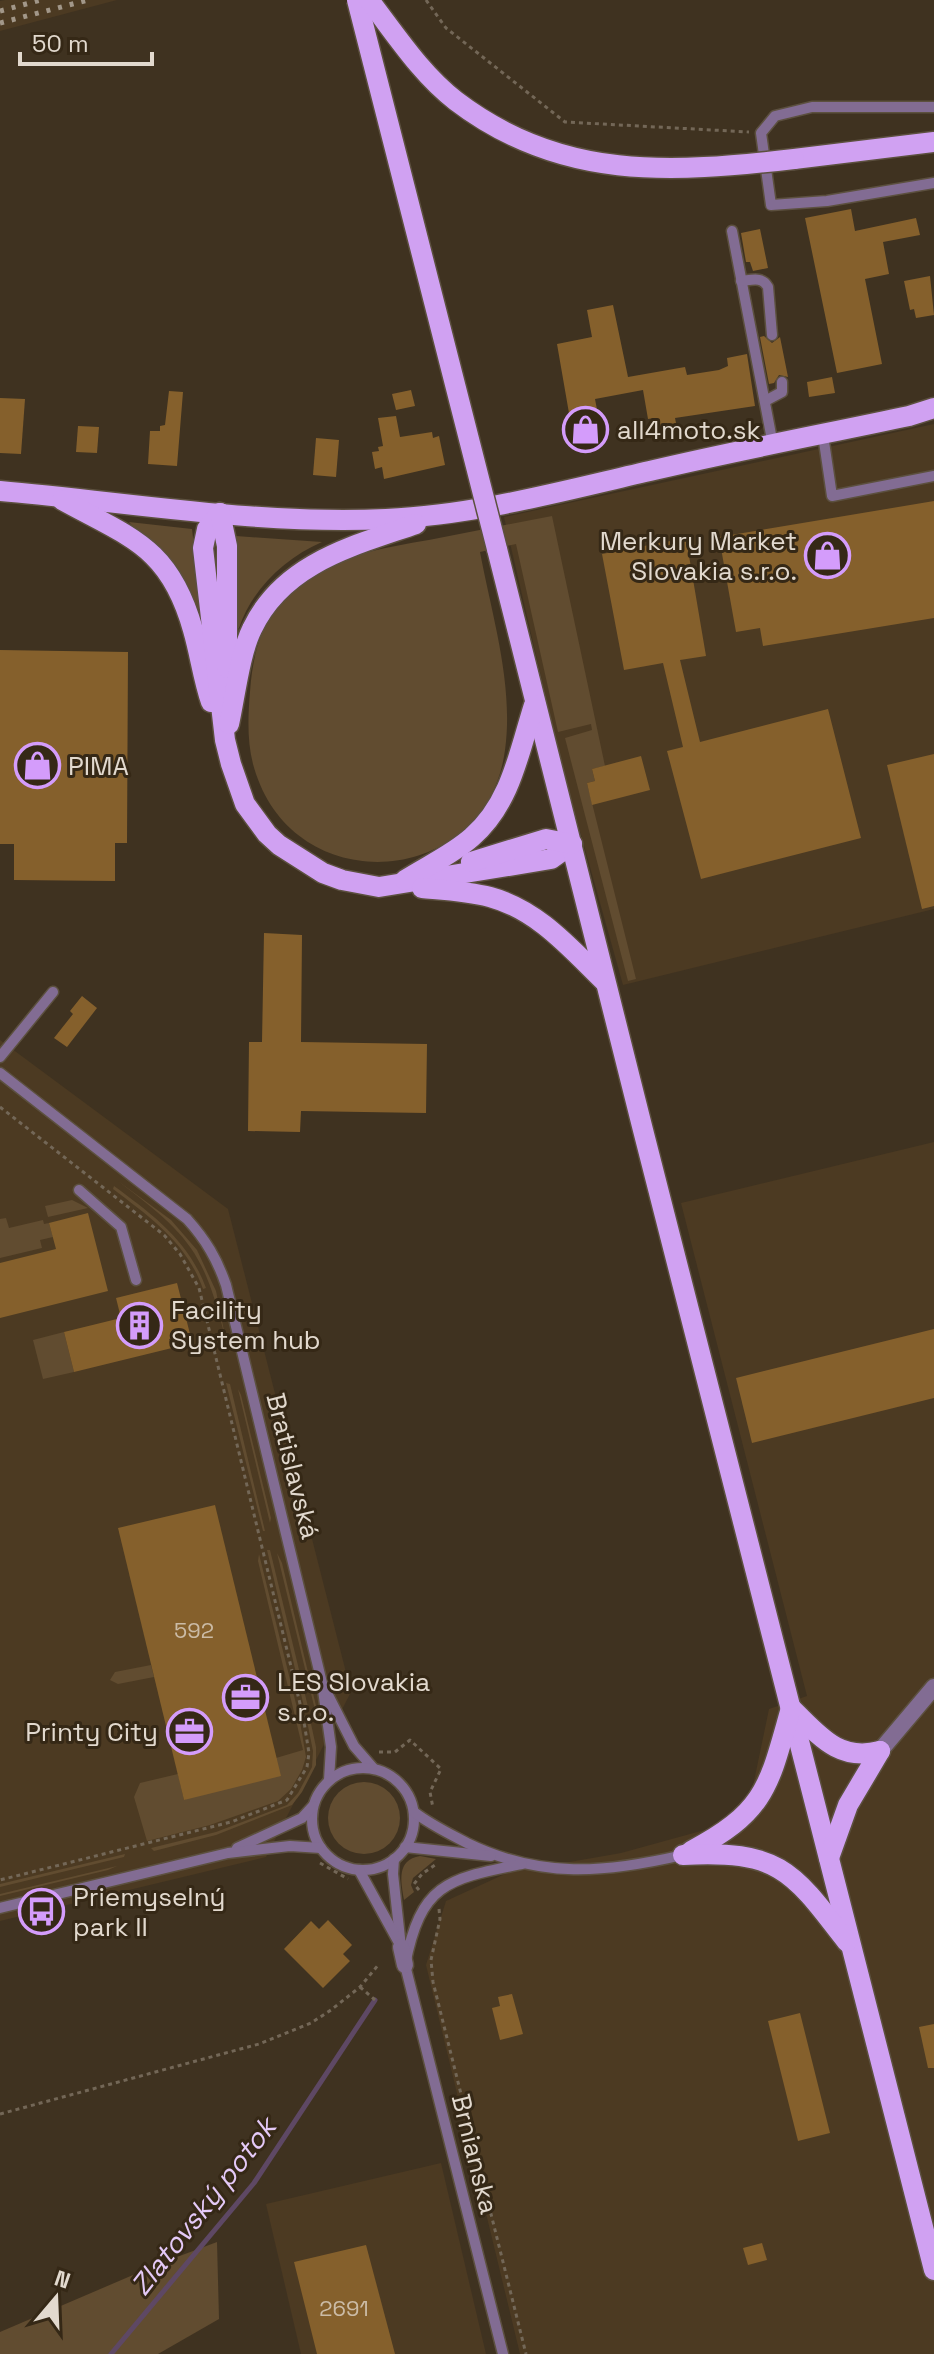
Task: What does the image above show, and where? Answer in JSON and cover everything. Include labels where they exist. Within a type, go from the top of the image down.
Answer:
[{"type":"main road","points":[[357,0],[934,2270]]},
{"type":"main road","points":[[369,0],[421,68],[455,100],[490,124],[526,141],[577,158],[644,169],[717,167],[934,142]]},
{"type":"main road","points":[[0,491],[322,520],[446,514],[823,435],[934,408]]},
{"type":"main road","points":[[55,496],[131,538],[159,559],[175,583],[186,607],[206,688],[225,740],[237,786],[245,804],[279,845],[305,864],[342,880],[379,887],[465,892],[516,906],[556,935],[605,982]]},
{"type":"main road","points":[[220,513],[207,529],[203,548],[225,740]]},
{"type":"main road","points":[[225,740],[250,632],[263,609],[285,582],[333,553],[446,514]]},
{"type":"main road","points":[[394,886],[465,842],[496,811],[513,776],[535,705]]},
{"type":"main road","points":[[394,886],[546,839],[572,844]]},
{"type":"main road","points":[[791,1708],[827,1742],[844,1752],[862,1756],[880,1751]]},
{"type":"main road","points":[[683,1855],[723,1834],[742,1819],[760,1798],[772,1773],[791,1708]]},
{"type":"main road","points":[[829,1858],[848,1805],[880,1751]]},
{"type":"main road","points":[[683,1855],[744,1855],[772,1864],[793,1877],[811,1895],[852,1948]]},
{"type":"street","points":[[880,1751],[934,1687]]},
{"type":"street","points":[[401,1947],[405,1965]]},
{"type":"lane","points":[[934,107],[812,107],[775,116],[761,133],[771,205],[827,201],[934,183]]},
{"type":"lane","points":[[732,231],[773,445]]},
{"type":"lane","points":[[741,281],[759,279],[768,287],[772,335]]},
{"type":"lane","points":[[765,401],[782,392],[782,382]]},
{"type":"lane","points":[[823,435],[832,496],[934,476]]},
{"type":"lane","points":[[0,1057],[53,992]]},
{"type":"lane","name":"Bratislavská","points":[[0,1073],[187,1219],[213,1252],[226,1285],[322,1683]]},
{"type":"lane","points":[[79,1190],[121,1227],[136,1280]]},
{"type":"lane","points":[[322,1683],[354,1746],[374,1769]]},
{"type":"lane","points":[[322,1683],[331,1747],[329,1780]]},
{"type":"lane","points":[[228,1853],[302,1818],[329,1780],[358,1768],[374,1769],[395,1778],[404,1788],[414,1812],[413,1831],[394,1859],[383,1866],[359,1870],[338,1863],[321,1848],[312,1821],[313,1806]]},
{"type":"lane","points":[[414,1812],[437,1828],[496,1857]]},
{"type":"lane","points":[[0,1908],[228,1853],[290,1846],[321,1848]]},
{"type":"lane","points":[[405,1847],[496,1857],[552,1869],[600,1870],[683,1855]]},
{"type":"lane","points":[[394,1859],[394,1892],[401,1947]]},
{"type":"lane","points":[[405,1965],[417,1920],[439,1890],[464,1876],[522,1864]]},
{"type":"lane","points":[[359,1870],[401,1947]]},
{"type":"lane","name":"Brnianska","points":[[405,1965],[503,2354]]},
{"type":"path","points":[[426,0],[446,28],[565,122],[761,133]]},
{"type":"path","points":[[0,1107],[164,1235],[199,1288],[303,1716],[309,1753],[307,1767],[287,1800],[231,1822],[0,1880]]},
{"type":"path","points":[[184,1312],[214,1305]]},
{"type":"path","points":[[373,1749],[388,1753],[410,1740],[432,1759],[441,1769],[430,1792],[431,1806],[439,1814]]},
{"type":"path","points":[[315,1860],[354,1882]]},
{"type":"path","points":[[419,1891],[414,1884],[416,1880],[438,1862]]},
{"type":"path","points":[[441,1914],[431,1960],[433,1982],[526,2354]]},
{"type":"path","points":[[0,2114],[259,2044],[311,2023],[360,1987],[379,1964]]},
{"type":"path","points":[[360,1987],[375,2000]]},
{"type":"shaded area","points":[[117,0],[0,31],[0,1]]},
{"type":"shaded area","points":[[934,424],[934,909],[623,985],[562,767],[504,517]]},
{"type":"shaded area","points":[[552,516],[605,766],[592,769],[595,781],[587,783],[636,979],[628,981],[565,738],[592,730],[591,724],[558,732],[516,544],[480,552],[504,676],[507,725],[505,750],[491,796],[463,831],[427,852],[386,862],[344,858],[305,840],[274,809],[251,755],[249,701],[258,645],[270,617],[302,582],[334,564],[368,552]]},
{"type":"shaded area","points":[[129,522],[192,529],[202,615],[189,593]]},
{"type":"shaded area","points":[[236,536],[322,542],[295,557],[272,576],[252,600],[239,628],[235,628]]},
{"type":"shaded area","points":[[0,1040],[228,1209],[351,1692],[266,1857],[0,1921]]},
{"type":"shaded area","points":[[934,1142],[934,2354],[520,2354],[426,1965],[446,1901],[507,1873],[621,1853],[730,1823],[753,1786],[769,1709],[807,1696],[681,1203]]},
{"type":"shaded area","points":[[118,1181],[171,1220],[197,1250],[216,1291],[226,1341],[210,1286],[191,1248],[162,1217]]},
{"type":"shaded area","points":[[114,1186],[155,1218],[179,1242],[199,1271],[206,1288],[203,1289],[187,1258],[166,1232],[113,1189]]},
{"type":"shaded area","points":[[72,1200],[88,1208],[48,1217],[45,1206]]},
{"type":"shaded area","points":[[6,1218],[9,1228],[43,1220],[44,1224],[49,1223],[53,1237],[40,1240],[42,1248],[0,1258],[0,1219]]},
{"type":"shaded area","points":[[64,1332],[74,1372],[43,1379],[33,1340]]},
{"type":"shaded area","points":[[226,1383],[230,1384],[265,1531],[263,1531]]},
{"type":"shaded area","points":[[238,1389],[271,1518],[270,1523]]},
{"type":"shaded area","points":[[267,1550],[270,1550],[309,1711],[305,1711]]},
{"type":"shaded area","points":[[277,1553],[282,1563],[317,1710],[315,1710]]},
{"type":"shaded area","points":[[259,1554],[299,1716],[306,1757],[302,1770],[291,1789],[278,1801],[210,1825],[147,1841],[134,1797],[140,1783],[178,1774],[184,1800],[276,1758],[303,1750],[258,1561]]},
{"type":"shaded area","points":[[151,1665],[154,1677],[118,1684],[110,1680],[115,1672]]},
{"type":"shaded area","points":[[310,1719],[316,1765],[292,1805],[216,1835],[154,1851],[151,1848],[216,1832],[287,1805],[298,1793],[312,1767],[313,1751],[307,1721]]},
{"type":"shaded area","points":[[364,1782],[384,1788],[394,1798],[400,1818],[394,1838],[384,1848],[364,1854],[344,1848],[334,1838],[328,1818],[334,1798],[344,1788]]},
{"type":"shaded area","points":[[125,1854],[124,1857],[0,1887],[0,1884]]},
{"type":"shaded area","points":[[420,1856],[436,1859],[413,1878],[411,1885],[414,1892],[404,1900],[402,1872],[407,1862]]},
{"type":"shaded area","points":[[117,1866],[108,1870],[0,1896],[0,1894]]},
{"type":"shaded area","points":[[441,2163],[486,2354],[301,2354],[266,2204]]},
{"type":"shaded area","points":[[217,2242],[219,2319],[158,2354],[0,2354],[0,2332]]},
{"type":"building","points":[[851,209],[855,231],[916,218],[920,235],[883,242],[889,274],[865,279],[882,364],[837,373],[805,218]]},
{"type":"building","points":[[760,229],[768,268],[753,271],[750,262],[746,262],[741,233]]},
{"type":"building","points":[[930,276],[934,315],[916,318],[914,309],[910,310],[904,281]]},
{"type":"building","points":[[613,305],[628,377],[685,367],[687,375],[719,370],[728,366],[727,358],[747,354],[755,406],[675,418],[676,423],[656,427],[654,418],[648,419],[643,390],[595,399],[602,436],[574,442],[557,344],[592,337],[587,310]]},
{"type":"building","points":[[764,336],[772,343],[780,337],[788,377],[779,375],[774,383],[769,384],[760,337]]},
{"type":"building","points":[[832,377],[835,393],[809,397],[807,382]]},
{"type":"building","points":[[411,390],[415,406],[396,410],[392,394]]},
{"type":"building","points":[[169,391],[183,392],[177,466],[148,464],[150,431],[160,431],[160,426],[165,425]]},
{"type":"building","points":[[0,398],[25,399],[21,454],[0,453]]},
{"type":"building","points":[[396,416],[400,437],[432,432],[433,438],[439,436],[445,465],[384,479],[382,467],[375,469],[372,452],[379,451],[378,447],[383,446],[378,418]]},
{"type":"building","points":[[78,426],[99,427],[97,453],[76,452]]},
{"type":"building","points":[[316,438],[339,440],[336,477],[313,475]]},
{"type":"building","name":"Merkury Market Slovakia s.r.o.","points":[[934,501],[934,618],[763,646],[760,628],[736,632],[719,537]]},
{"type":"building","points":[[686,538],[706,656],[680,660],[700,742],[828,709],[861,838],[701,879],[667,751],[683,747],[663,663],[624,670],[602,554]]},
{"type":"building","points":[[0,650],[128,652],[127,843],[115,843],[115,881],[14,880],[14,844],[0,844]]},
{"type":"building","points":[[934,754],[934,906],[922,909],[887,765]]},
{"type":"building","points":[[641,756],[650,790],[592,805],[587,783],[595,781],[592,769]]},
{"type":"building","points":[[264,933],[302,935],[301,1042],[427,1044],[426,1113],[301,1111],[300,1132],[248,1131],[249,1042],[262,1042]]},
{"type":"building","points":[[82,996],[97,1008],[67,1047],[54,1038],[73,1014],[70,1011]]},
{"type":"building","points":[[88,1213],[108,1291],[0,1318],[0,1263],[56,1249],[49,1223]]},
{"type":"building","name":"Facility System hub","points":[[177,1283],[190,1334],[169,1339],[172,1348],[74,1372],[64,1332],[121,1318],[116,1298]]},
{"type":"building","points":[[934,1329],[934,1398],[752,1443],[736,1378]]},
{"type":"building","points":[[215,1505],[281,1776],[184,1800],[118,1528]]},
{"type":"building","points":[[328,1920],[352,1945],[343,1954],[350,1961],[323,1988],[284,1949],[311,1921],[319,1929]]},
{"type":"building","points":[[512,1994],[523,2034],[500,2040],[492,2008],[500,2006],[498,1997]]},
{"type":"building","points":[[800,2013],[830,2133],[798,2141],[768,2021]]},
{"type":"building","points":[[934,2024],[934,2068],[928,2068],[919,2027]]},
{"type":"building","points":[[762,2243],[767,2260],[748,2265],[743,2248]]},
{"type":"building","points":[[366,2245],[395,2354],[317,2354],[294,2262]]},
{"type":"waterway","name":"Zlatovský potok","points":[[111,2354],[254,2183],[375,2000]]},
{"type":"railway","points":[[0,11],[41,0]]},
{"type":"railway","points":[[0,23],[88,0]]},
{"type":"place","name":"all4moto.sk","points":[[586,430]]},
{"type":"place","name":"Merkury Market Slovakia s.r.o.","points":[[828,556]]},
{"type":"place","name":"PIMA","points":[[37,766]]},
{"type":"place","name":"Facility System hub","points":[[140,1325]]},
{"type":"place","name":"LES Slovakia s.r.o.","points":[[246,1697]]},
{"type":"place","name":"Printy City","points":[[189,1732]]},
{"type":"place","name":"Priemyselný park II","points":[[42,1912]]}]
